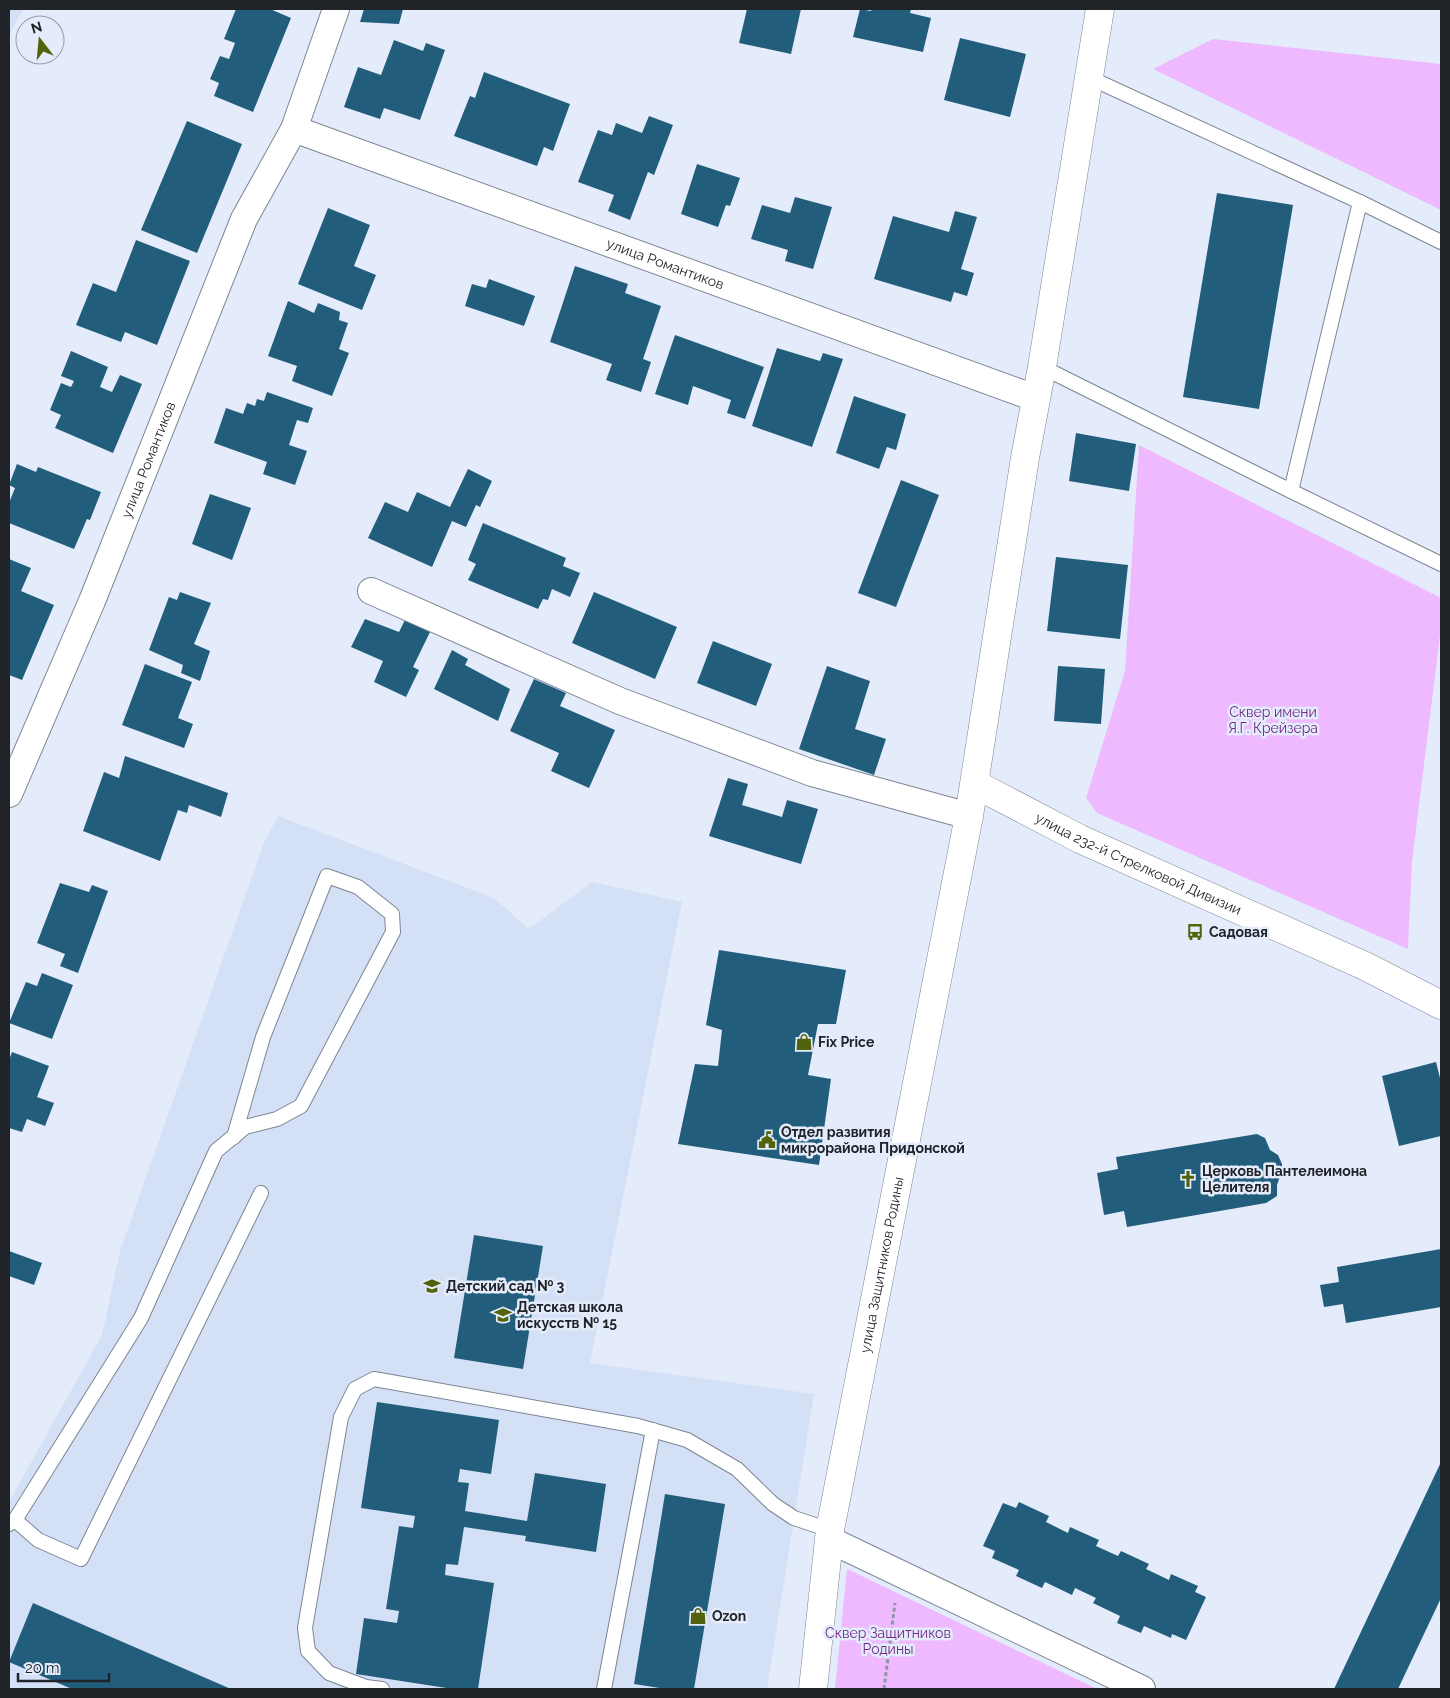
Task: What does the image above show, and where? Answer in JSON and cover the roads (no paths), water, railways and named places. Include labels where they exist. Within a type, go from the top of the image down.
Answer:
[{"type":"street","name":"улица Романтиков","points":[[9,794],[92,601],[244,219],[294,129],[336,9]]},
{"type":"street","name":"улица Защитников Родины","points":[[808,1688],[830,1535],[975,784],[1035,398],[1042,367],[1100,9]]},
{"type":"street","name":"улица Романтиков","points":[[294,129],[1035,398]]},
{"type":"street","points":[[371,591],[620,700],[812,774],[969,816]]},
{"type":"street","name":"улица 232-й Стрелковой Дивизии","points":[[975,784],[1080,839],[1365,966],[1441,1005]]},
{"type":"street","points":[[830,1535],[898,1573],[1142,1689]]},
{"type":"lane","points":[[1088,77],[1360,202],[1441,242]]},
{"type":"lane","points":[[1291,491],[1360,202]]},
{"type":"lane","points":[[1042,367],[1441,564]]},
{"type":"lane","points":[[234,1137],[263,1037],[327,876],[358,887],[392,914],[393,932],[301,1106],[277,1119],[245,1127],[234,1137],[216,1151],[141,1318],[12,1522],[38,1540],[81,1559],[261,1193]]},
{"type":"lane","points":[[382,1689],[366,1687],[329,1673],[308,1650],[305,1628],[341,1417],[355,1389],[374,1379],[638,1426],[687,1440],[737,1469],[773,1504],[794,1518],[830,1535]]},
{"type":"lane","points":[[604,1689],[653,1430]]},
{"type":"place","name":"Садовая","points":[[1195,932]]},
{"type":"place","name":"Fix Price","points":[[804,1042]]},
{"type":"place","name":"Отдел развития микрорайона Придонской","points":[[767,1140]]},
{"type":"place","name":"Церковь Пантелеимона Целителя","points":[[1188,1179]]},
{"type":"place","name":"Детский сад № 3","points":[[432,1286]]},
{"type":"place","name":"Детская школа искусств № 15","points":[[503,1315]]},
{"type":"place","name":"Ozon","points":[[698,1616]]},
{"type":"park label","name":"Сквер имени Я.Г. Крейзера","points":[[1273,720]]},
{"type":"park label","name":"Сквер Защитников Родины","points":[[888,1642]]}]
